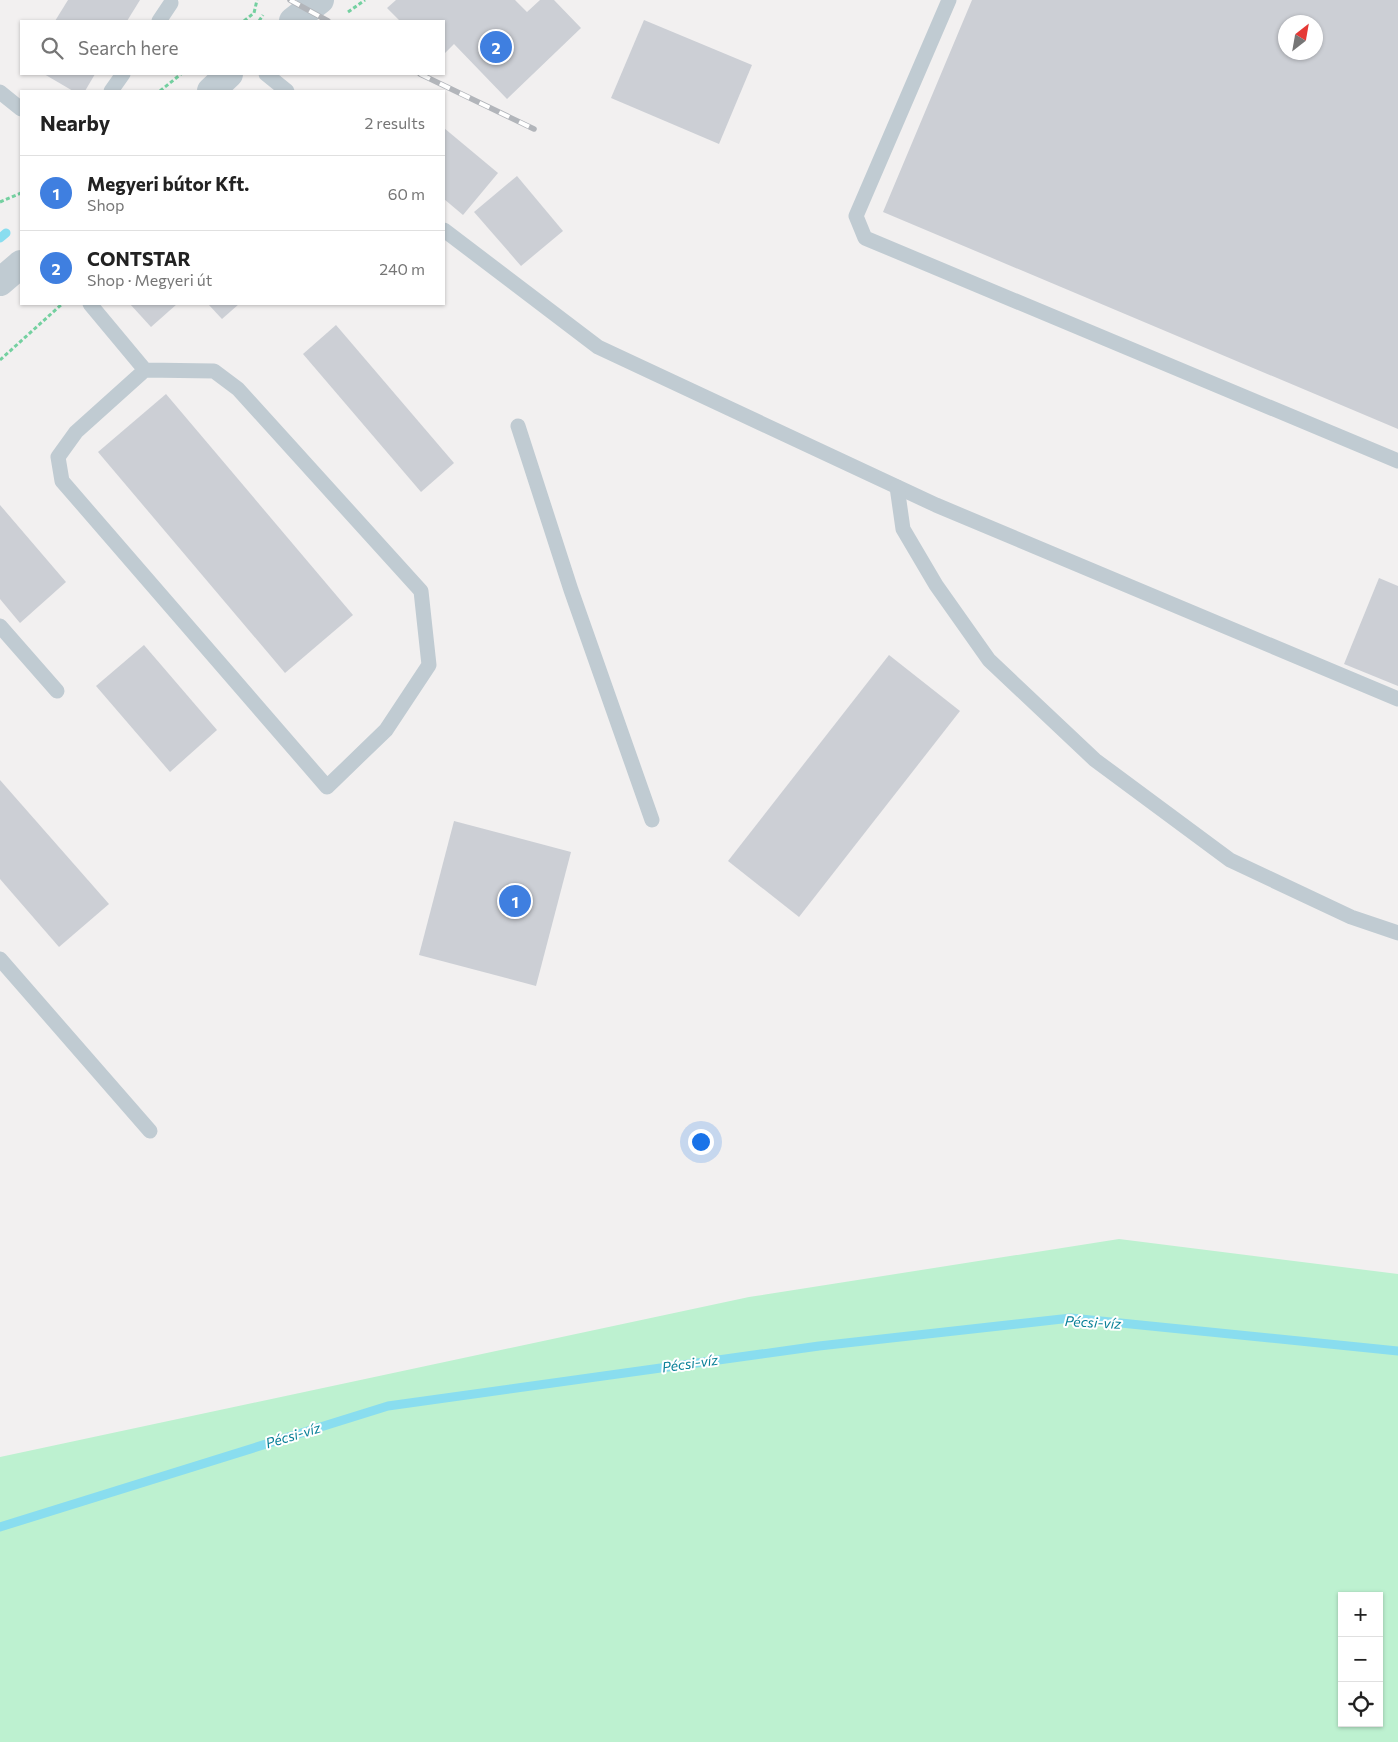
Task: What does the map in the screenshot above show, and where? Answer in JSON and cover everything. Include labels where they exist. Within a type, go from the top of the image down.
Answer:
[{"type":"street","points":[[295,20],[320,0]]},
{"type":"street","points":[[212,90],[228,75]]},
{"type":"street","points":[[0,282],[20,265]]},
{"type":"lane","points":[[949,0],[856,216],[865,238],[1398,461]]},
{"type":"lane","points":[[160,20],[172,3]]},
{"type":"lane","points":[[112,90],[122,75]]},
{"type":"lane","points":[[267,75],[286,90]]},
{"type":"lane","points":[[0,92],[20,108]]},
{"type":"lane","points":[[445,231],[598,347],[945,509],[1398,699]]},
{"type":"lane","points":[[91,305],[145,370],[214,371],[238,389],[421,591],[430,665],[386,730],[327,787],[62,481],[58,457],[76,432],[145,370]]},
{"type":"lane","points":[[518,426],[571,590],[652,820]]},
{"type":"lane","points":[[897,487],[903,529],[936,585],[989,660],[1095,760],[1230,860],[1351,917],[1398,933]]},
{"type":"lane","points":[[0,626],[57,691]]},
{"type":"lane","points":[[0,959],[150,1131]]},
{"type":"path","points":[[245,20],[254,13],[257,0]]},
{"type":"path","points":[[161,90],[180,75]]},
{"type":"path","points":[[0,202],[20,193]]},
{"type":"path","points":[[0,360],[61,305]]},
{"type":"green space","points":[[1119,1239],[1398,1274],[1398,1742],[0,1742],[0,1457],[749,1297]]},
{"type":"building","points":[[68,0],[140,0],[128,20],[56,20]]},
{"type":"building","points":[[396,0],[515,0],[527,12],[540,0],[554,0],[581,28],[507,99],[454,44],[445,53],[445,20],[399,20],[387,8]]},
{"type":"building","points":[[972,0],[1398,0],[1398,429],[883,212]]},
{"type":"building","points":[[644,20],[752,65],[719,144],[611,98]]},
{"type":"building","points":[[46,75],[94,75],[86,90],[71,90]]},
{"type":"building","points":[[445,129],[498,173],[463,215],[445,200]]},
{"type":"building","points":[[517,176],[563,231],[521,266],[474,212]]},
{"type":"building","points":[[131,305],[176,305],[151,327]]},
{"type":"building","points":[[209,305],[238,305],[222,319]]},
{"type":"building","points":[[336,325],[454,463],[421,492],[303,354]]},
{"type":"building","points":[[166,394],[353,615],[285,673],[98,452]]},
{"type":"building","points":[[0,505],[66,582],[20,623],[0,599]]},
{"type":"building","points":[[1379,578],[1398,586],[1398,686],[1344,664]]},
{"type":"building","points":[[144,645],[217,730],[170,772],[96,686]]},
{"type":"building","points":[[889,655],[960,711],[799,917],[728,861]]},
{"type":"building","points":[[0,780],[109,904],[59,947],[0,879]]},
{"type":"building","points":[[454,821],[571,852],[536,986],[419,955]]},
{"type":"waterway","points":[[0,238],[6,233]]},
{"type":"waterway","name":"Pécsi-víz","points":[[0,1527],[388,1406],[819,1346],[1071,1318],[1398,1351]]},
{"type":"railway","points":[[290,0],[326,20]]},
{"type":"railway","points":[[422,75],[534,129]]},
{"type":"place","name":"CONTSTAR","points":[[496,47]]},
{"type":"place","name":"Megyeri bútor Kft.","points":[[515,901]]}]
